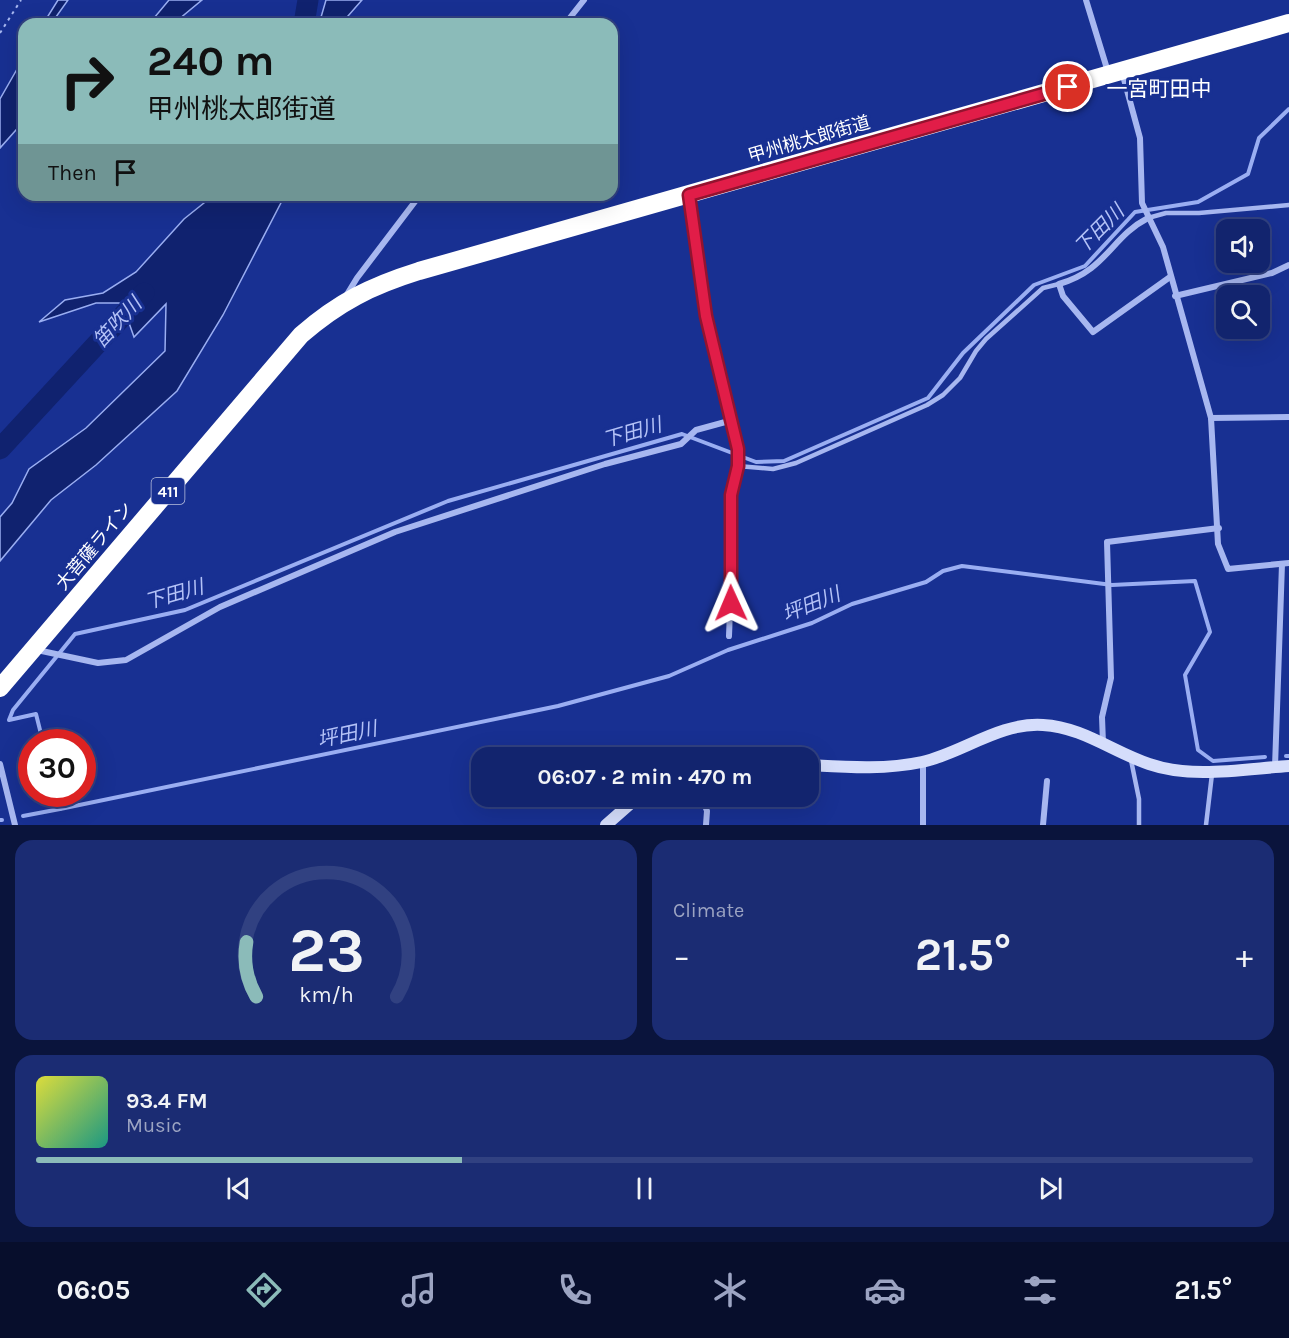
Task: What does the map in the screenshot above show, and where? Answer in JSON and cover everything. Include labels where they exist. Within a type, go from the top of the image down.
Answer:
[{"type":"highway","name":"甲州桃太郎街道","points":[[343,302],[388,281],[418,271],[1289,23]]},
{"type":"highway","name":"大菩薩ライン","points":[[0,688],[40,651],[301,335],[343,302]]},
{"type":"street","points":[[570,18],[584,0]]},
{"type":"street","points":[[1086,0],[1140,138],[1142,203],[1162,247],[1211,418],[1219,528],[1218,544],[1228,570],[1286,563],[1275,767]]},
{"type":"street","points":[[689,195],[706,316],[729,421],[738,449],[738,464],[731,495],[729,555],[732,586],[729,636]]},
{"type":"street","points":[[343,302],[357,278],[415,201]]},
{"type":"street","points":[[1148,218],[1134,225],[1092,269],[1075,279],[1059,284],[1064,296],[1093,332],[1170,277]]},
{"type":"street","points":[[1175,296],[1272,273],[1289,265]]},
{"type":"street","points":[[1211,418],[1289,417]]},
{"type":"street","points":[[40,651],[98,663],[126,660],[220,607],[395,532],[605,464],[681,444],[696,430],[729,421]]},
{"type":"street","points":[[1103,744],[1102,717],[1111,678],[1110,579],[1107,542],[1219,528]]},
{"type":"street","points":[[819,765],[886,767],[923,761],[1006,730],[1042,724],[1073,730],[1151,765],[1179,770],[1212,771],[1289,766]]},
{"type":"street","points":[[923,761],[923,825]]},
{"type":"street","points":[[0,764],[15,825]]},
{"type":"street","points":[[1043,825],[1047,781]]},
{"type":"street","points":[[606,825],[626,807]]},
{"type":"street","points":[[705,807],[706,825]]},
{"type":"lane","points":[[1148,218],[1166,213],[1230,211],[1289,205]]},
{"type":"lane","points":[[738,464],[773,469],[796,463],[927,405],[943,395],[960,378],[976,351],[987,339],[1043,288],[1059,284]]},
{"type":"lane","points":[[1131,757],[1139,799],[1139,825]]},
{"type":"lane","points":[[1206,825],[1212,771]]},
{"type":"path","points":[[0,33],[21,0]]},
{"type":"shaded area","points":[[58,0],[68,0],[55,18],[47,18]]},
{"type":"shaded area","points":[[169,0],[202,0],[180,18],[154,18]]},
{"type":"shaded area","points":[[326,0],[362,0],[346,18],[321,18]]},
{"type":"shaded area","points":[[18,68],[18,128],[0,148],[0,99]]},
{"type":"shaded area","points":[[206,201],[282,201],[223,315],[177,391],[96,465],[51,500],[0,561],[0,517],[12,503],[29,469],[86,428],[165,351],[166,304],[134,337],[122,303],[96,303],[39,322],[65,300],[103,293],[136,272],[184,219]]},
{"type":"waterway","name":"笛吹川","points":[[305,18],[308,0]]},
{"type":"waterway","name":"下田川","points":[[40,729],[36,714],[9,720],[13,710],[75,634],[185,610],[448,501],[682,434],[756,462],[784,461],[928,398],[963,353],[1034,285],[1085,266],[1135,212],[1198,202],[1248,174],[1259,138],[1289,109]]},
{"type":"waterway","name":"笛吹川","points":[[0,449],[144,293]]},
{"type":"waterway","name":"坪田川","points":[[60,809],[558,706],[669,676],[728,650],[812,623],[852,604],[926,582],[943,571],[962,566],[1112,585],[1195,581],[1210,632],[1185,675],[1198,750],[1213,761],[1265,757]]},
{"type":"waterway","name":"下田川","points":[[23,816],[60,809],[59,807]]},
{"type":"district","name":"一宮町田中","points":[[1159,89]]},
{"type":"route","points":[[731,603],[729,555],[731,495],[738,466],[738,449],[729,421],[706,316],[689,195],[1068,87]]}]
